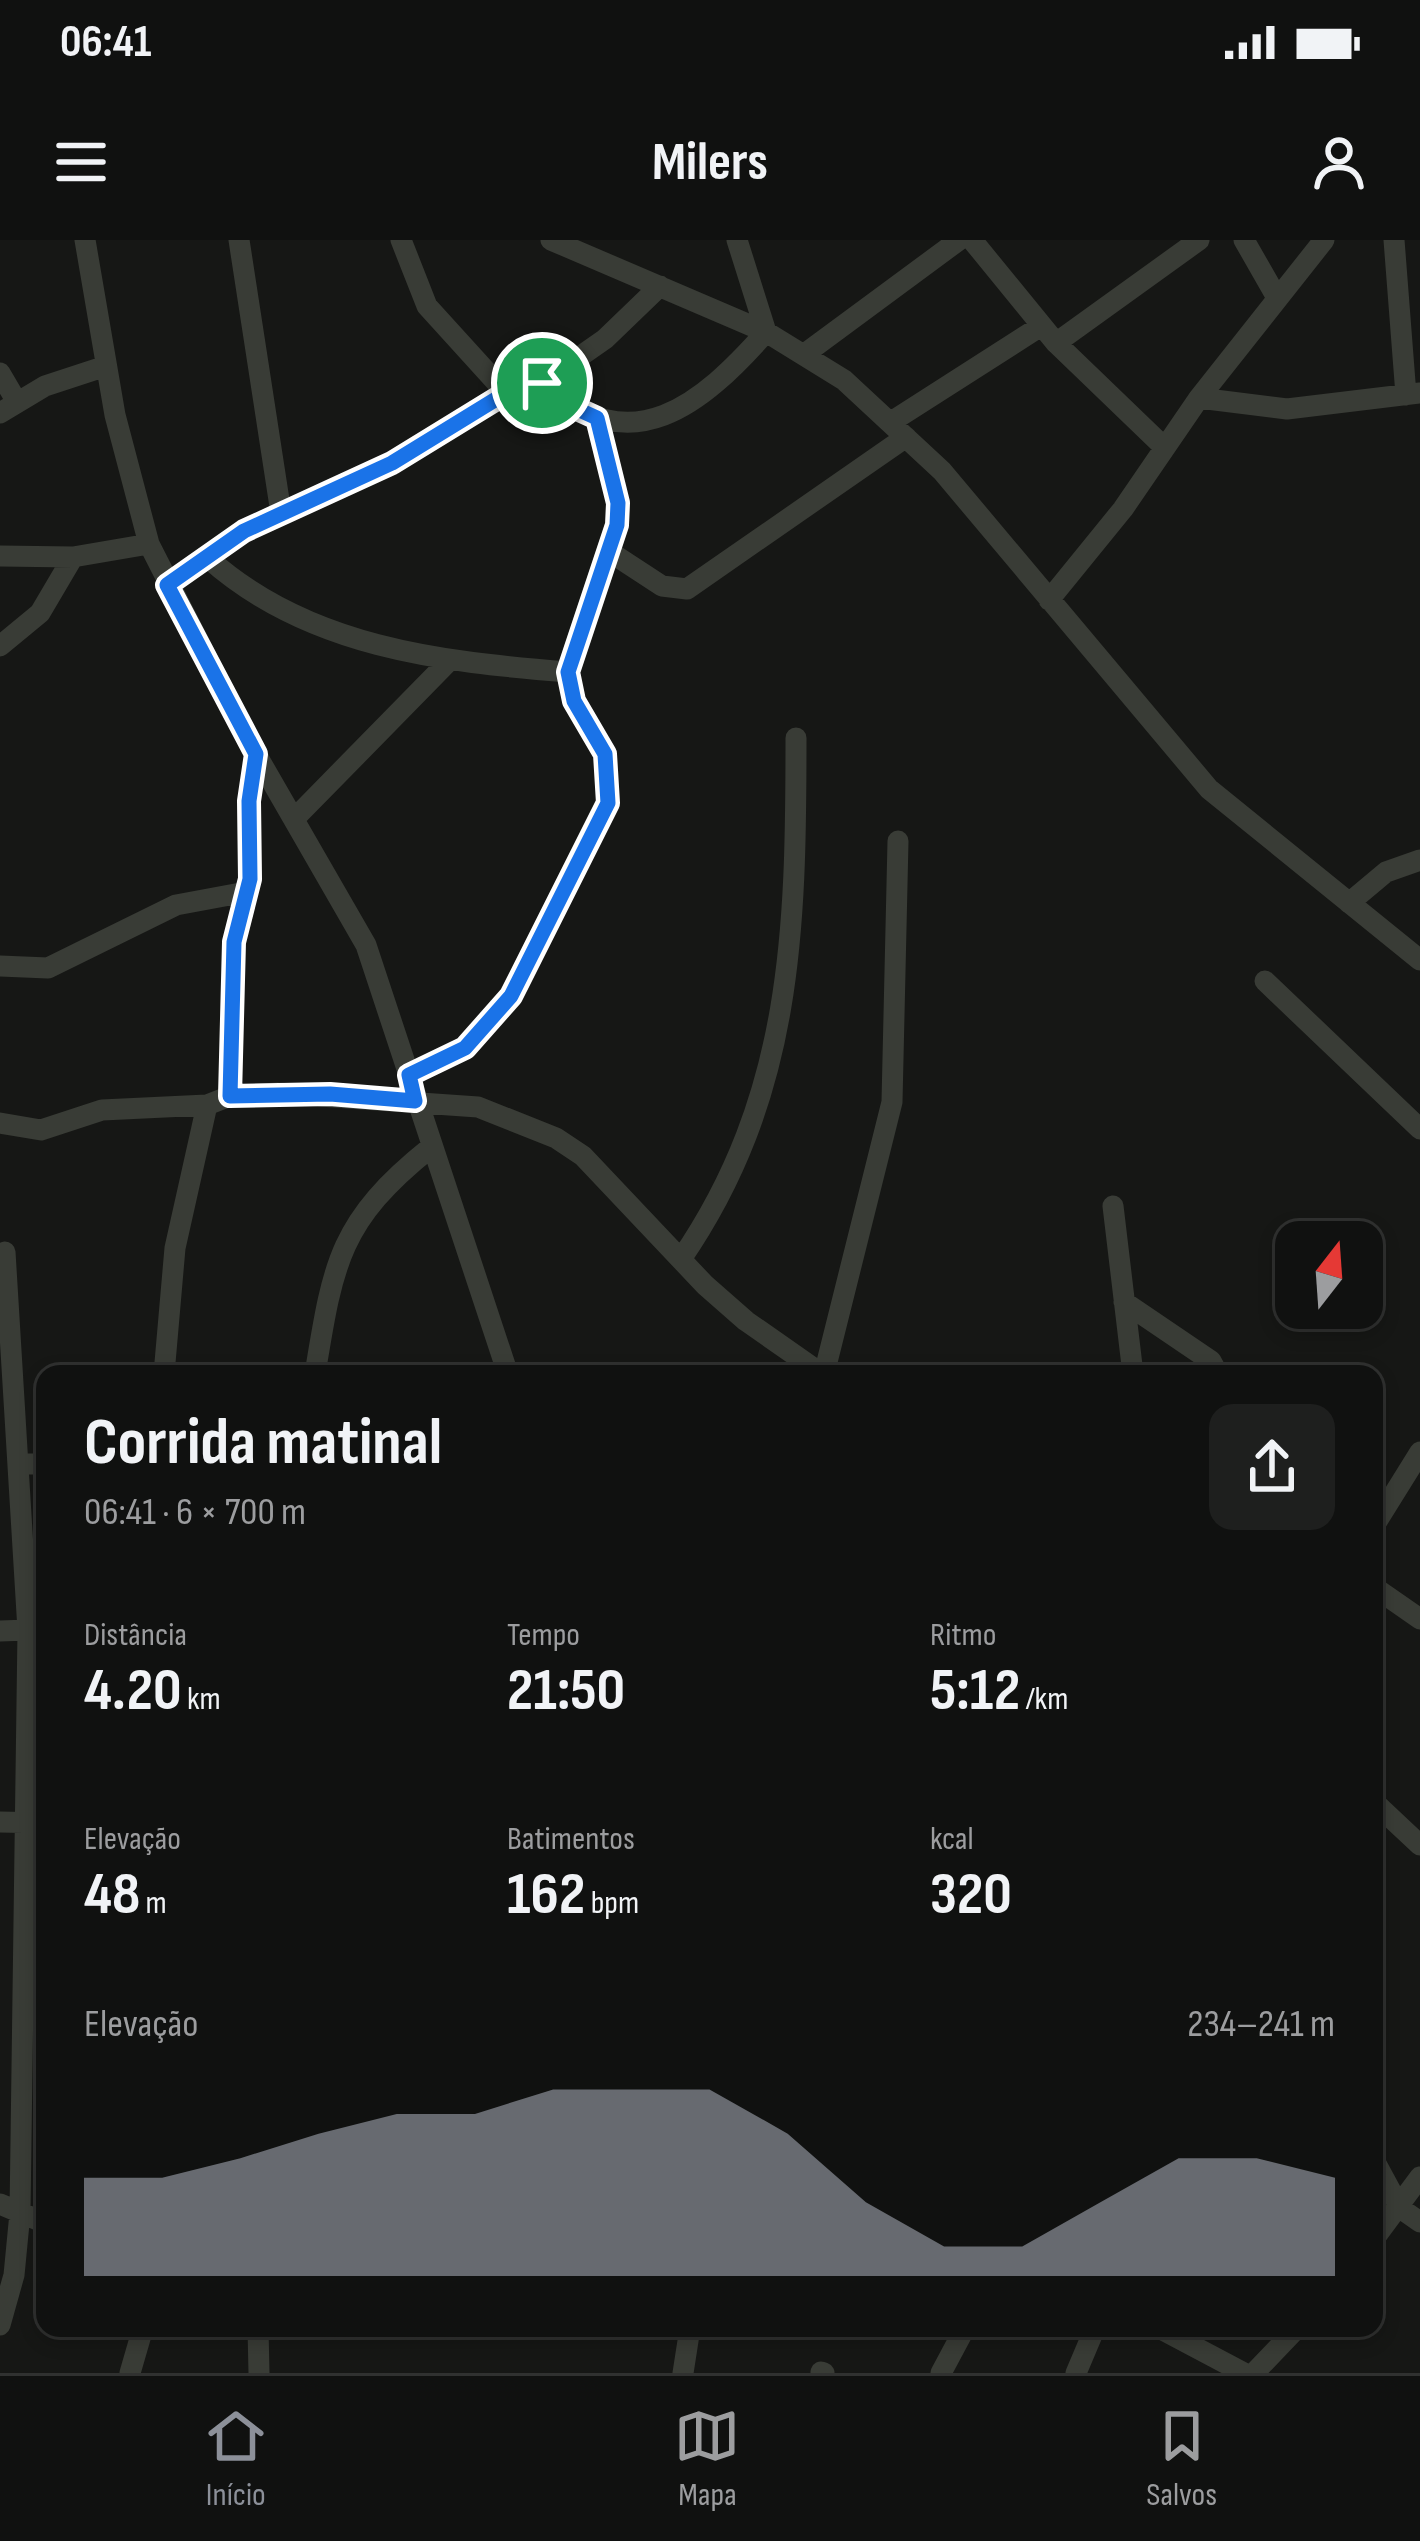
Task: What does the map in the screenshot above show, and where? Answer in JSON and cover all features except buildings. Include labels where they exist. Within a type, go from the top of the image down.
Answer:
[{"type":"street","points":[[85,240],[106,366],[149,544],[256,754],[366,945],[505,1365]]},
{"type":"street","points":[[239,240],[281,513]]},
{"type":"street","points":[[401,240],[428,306],[506,393]]},
{"type":"street","points":[[551,240],[806,353],[898,429],[942,471],[1210,789],[1420,960]]},
{"type":"street","points":[[737,240],[766,332]]},
{"type":"street","points":[[806,353],[959,240]]},
{"type":"street","points":[[971,240],[1048,334],[1165,448]]},
{"type":"street","points":[[610,552],[662,586],[687,589],[898,429],[1199,240]]},
{"type":"street","points":[[1244,240],[1276,296]]},
{"type":"street","points":[[1049,600],[1198,398],[1324,240]]},
{"type":"street","points":[[1198,398],[1287,409],[1413,394],[1394,240]]},
{"type":"street","points":[[167,585],[281,513],[392,463],[506,393],[542,383],[605,339],[660,286]]},
{"type":"street","points":[[542,383],[564,403],[597,418],[641,419],[694,404],[766,332]]},
{"type":"street","points":[[0,374],[8,407],[59,380],[106,366]]},
{"type":"street","points":[[409,1075],[465,1048],[511,996],[608,803],[605,754],[574,701],[568,672],[610,552],[618,503],[597,418]]},
{"type":"street","points":[[0,556],[73,557],[149,544]]},
{"type":"street","points":[[0,646],[40,613],[73,557]]},
{"type":"street","points":[[208,558],[253,595],[336,632],[449,661],[568,672]]},
{"type":"street","points":[[296,817],[449,661]]},
{"type":"street","points":[[681,1259],[722,1196],[750,1132],[790,967],[796,738]]},
{"type":"street","points":[[230,1096],[234,942],[246,892],[256,754]]},
{"type":"street","points":[[825,1365],[892,1102],[898,841]]},
{"type":"street","points":[[1349,903],[1386,872],[1420,860]]},
{"type":"street","points":[[0,966],[48,968],[176,905],[246,892]]},
{"type":"street","points":[[1265,981],[1420,1129]]},
{"type":"street","points":[[0,1123],[41,1130],[102,1111],[207,1105],[230,1096],[330,1094],[478,1107],[556,1138],[583,1156],[746,1321],[810,1365]]},
{"type":"street","points":[[165,1365],[175,1248],[207,1105]]},
{"type":"street","points":[[316,1365],[329,1288],[347,1236],[371,1200],[430,1148]]},
{"type":"street","points":[[1112,1206],[1132,1365]]},
{"type":"street","points":[[5,1252],[36,1802]]},
{"type":"street","points":[[1124,1302],[1213,1365]]},
{"type":"street","points":[[1383,1518],[1411,1493],[1420,1452]]},
{"type":"street","points":[[17,1464],[36,1464]]},
{"type":"street","points":[[1383,1594],[1419,1620]]},
{"type":"street","points":[[0,1631],[28,1630]]},
{"type":"street","points":[[1383,1810],[1420,1845]]},
{"type":"street","points":[[0,1822],[36,1823]]},
{"type":"street","points":[[0,2325],[14,2276],[10,2209],[36,1837]]},
{"type":"street","points":[[1383,2176],[1400,2208],[1420,2222]]},
{"type":"street","points":[[1383,2228],[1420,2176]]},
{"type":"street","points":[[130,2373],[140,2337]]},
{"type":"street","points":[[258,2337],[260,2373]]},
{"type":"street","points":[[682,2373],[688,2337]]},
{"type":"street","points":[[941,2373],[960,2337]]},
{"type":"street","points":[[1076,2373],[1091,2337]]},
{"type":"street","points":[[1176,2337],[1244,2373]]},
{"type":"street","points":[[1255,2373],[1289,2337]]},
{"type":"route","points":[[542,383],[564,403],[597,418],[618,503],[610,552],[568,672],[574,701],[605,754],[608,803],[511,996],[475,1039],[450,1060],[409,1075],[415,1101],[330,1094],[230,1096],[234,942],[250,879],[248,816],[256,754],[167,585],[244,531],[392,463],[506,393],[542,383]]}]
